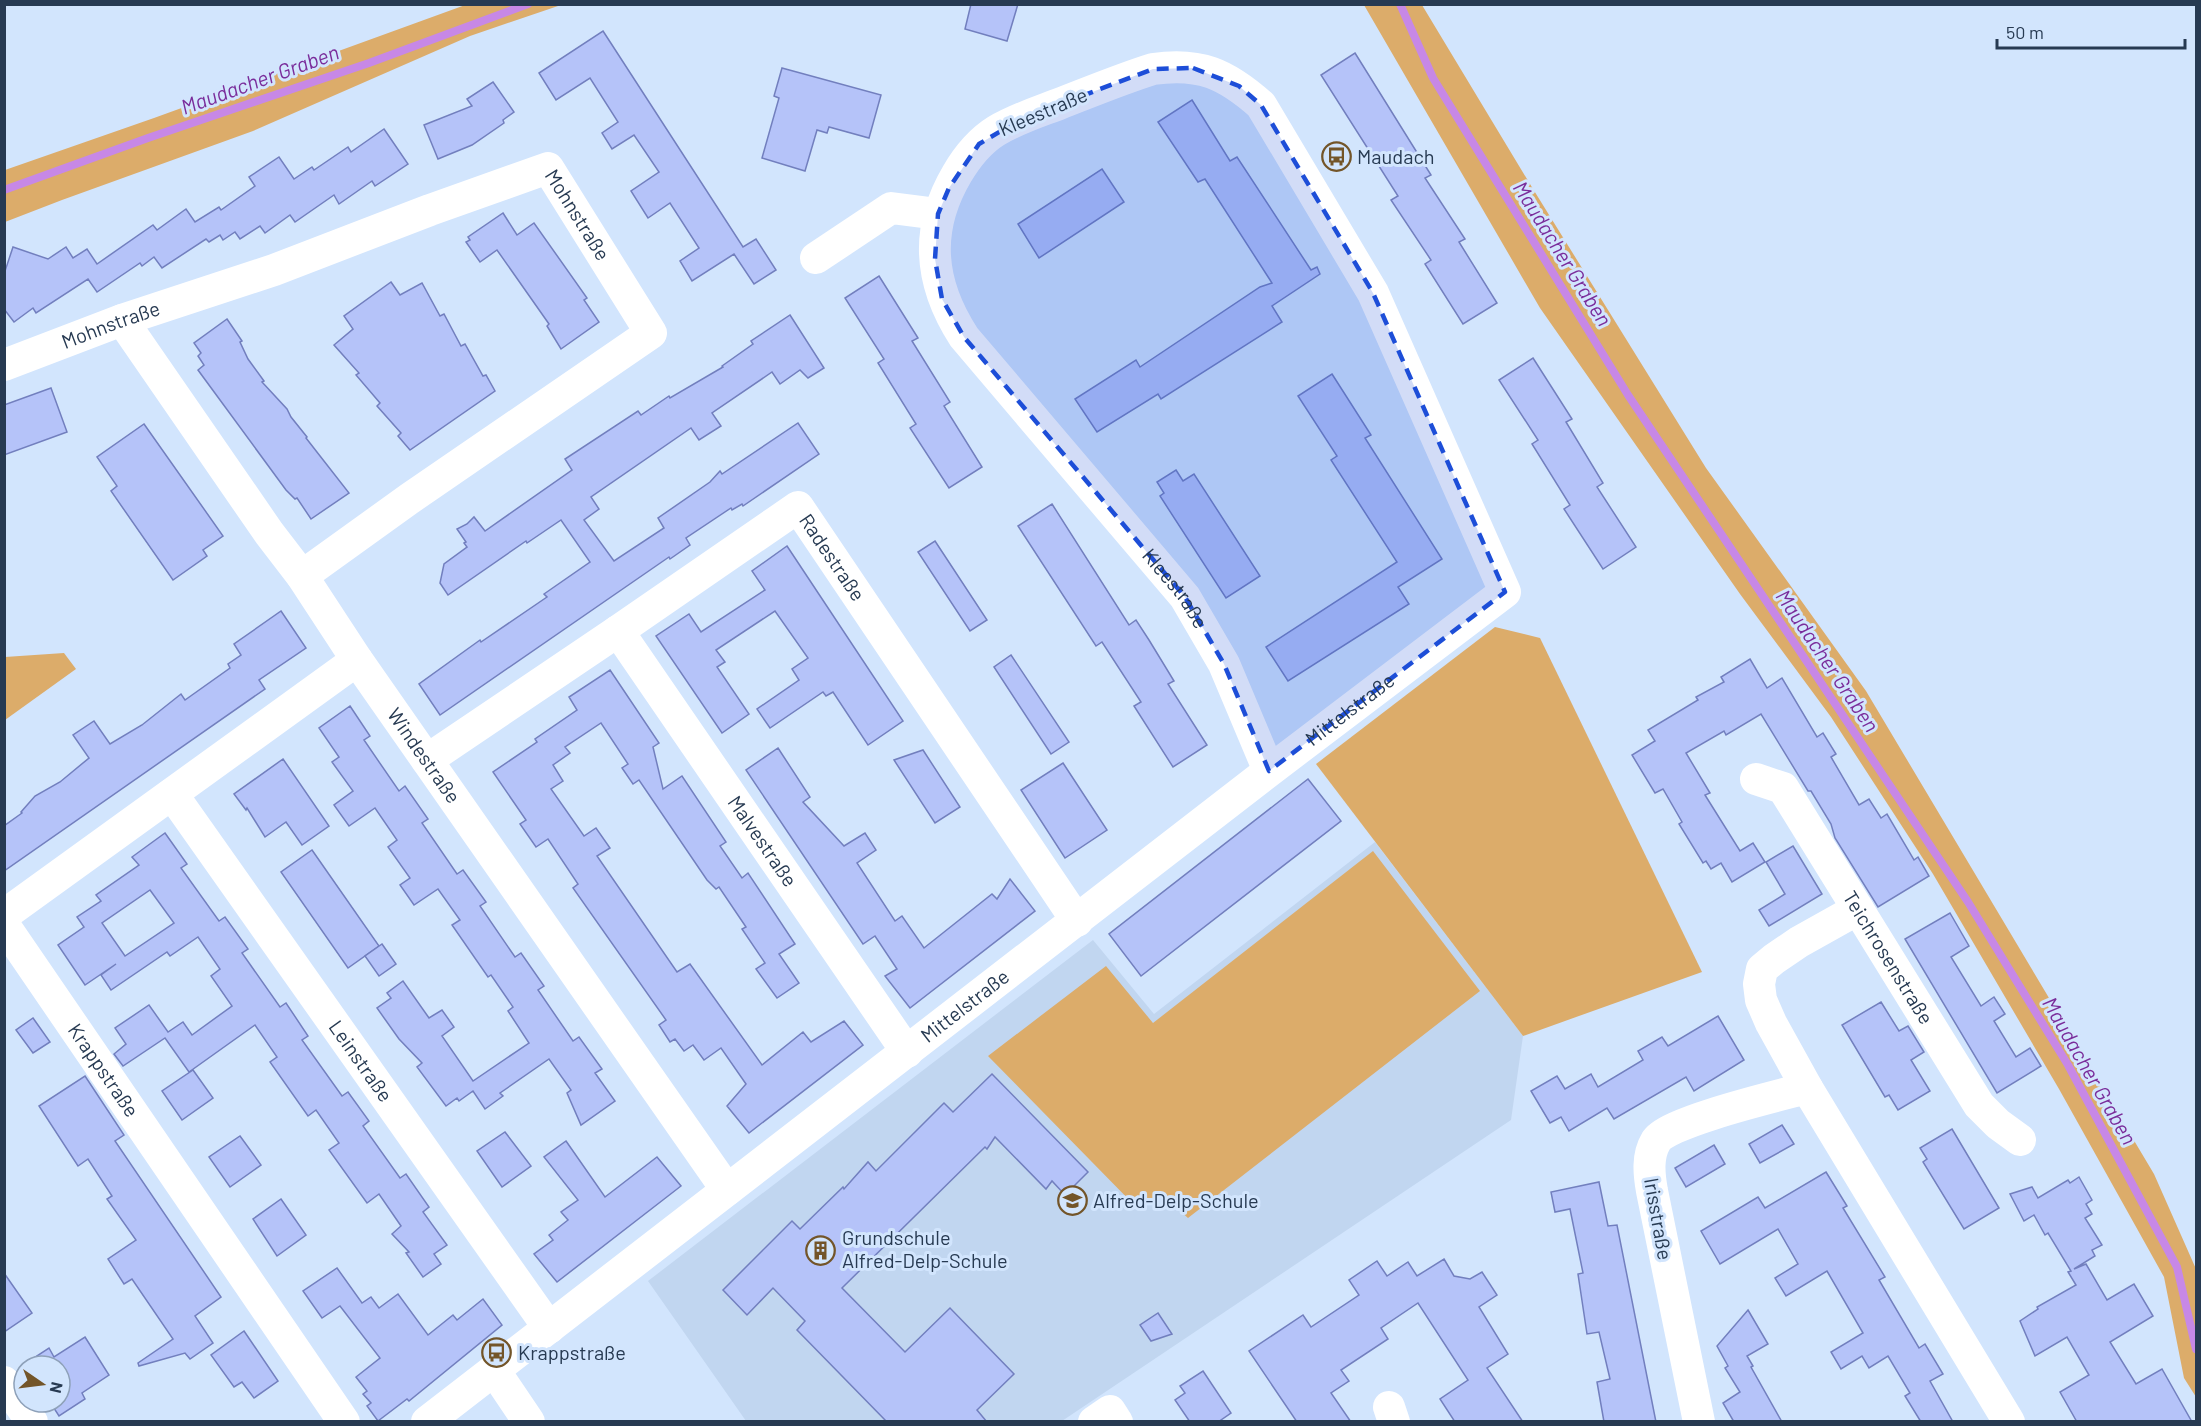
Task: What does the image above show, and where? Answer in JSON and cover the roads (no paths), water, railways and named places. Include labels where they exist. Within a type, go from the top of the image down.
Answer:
[{"type":"street","name":"Kleestraße","points":[[1269,771],[1224,664],[1185,597],[972,346],[952,318],[942,298],[935,259],[938,214],[962,166],[979,144],[996,131],[1021,118],[1153,69],[1174,66],[1214,73],[1239,86],[1261,105],[1373,293],[1505,592]]},
{"type":"street","name":"Mohnstraße","points":[[4,365],[122,320],[274,270],[430,210],[548,168],[651,333],[409,499],[303,576]]},
{"type":"street","points":[[816,258],[891,208],[938,214]]},
{"type":"street","name":"Windestraße","points":[[122,320],[269,533],[303,576],[357,660],[727,1190]]},
{"type":"street","name":"Radestraße","points":[[427,760],[798,507],[1077,921]]},
{"type":"street","name":"Mittelstraße","points":[[427,1422],[1269,771],[1505,592]]},
{"type":"street","name":"Malvestraße","points":[[618,631],[907,1052]]},
{"type":"street","points":[[4,915],[357,660]]},
{"type":"street","name":"Teichrosenstraße","points":[[1756,779],[1783,788],[1979,1105],[1998,1124],[2020,1140]]},
{"type":"street","name":"Leinstraße","points":[[172,794],[549,1328]]},
{"type":"street","points":[[1858,909],[1799,942],[1762,969],[1759,984],[1761,1000],[1807,1088],[2009,1422]]},
{"type":"street","name":"Krappstraße","points":[[4,925],[15,961],[344,1422]]},
{"type":"street","name":"Irisstraße","points":[[1699,1422],[1652,1191],[1649,1169],[1651,1153],[1656,1139],[1681,1124],[1807,1088]]},
{"type":"street","points":[[494,1370],[529,1422]]},
{"type":"street","points":[[4,1382],[32,1422]]},
{"type":"waterway","name":"Maudacher Graben","points":[[4,190],[369,63],[528,4]]},
{"type":"waterway","name":"Maudacher Graben","points":[[1400,4],[1433,78],[1628,395],[1968,902],[2068,1065],[2177,1267],[2196,1349]]},
{"type":"place","name":"Maudach","points":[[1336,157]]},
{"type":"place","name":"Alfred-Delp-Schule","points":[[1072,1201]]},
{"type":"place","name":"Grundschule Alfred-Delp-Schule","points":[[821,1250]]},
{"type":"place","name":"Krappstraße","points":[[497,1353]]}]
